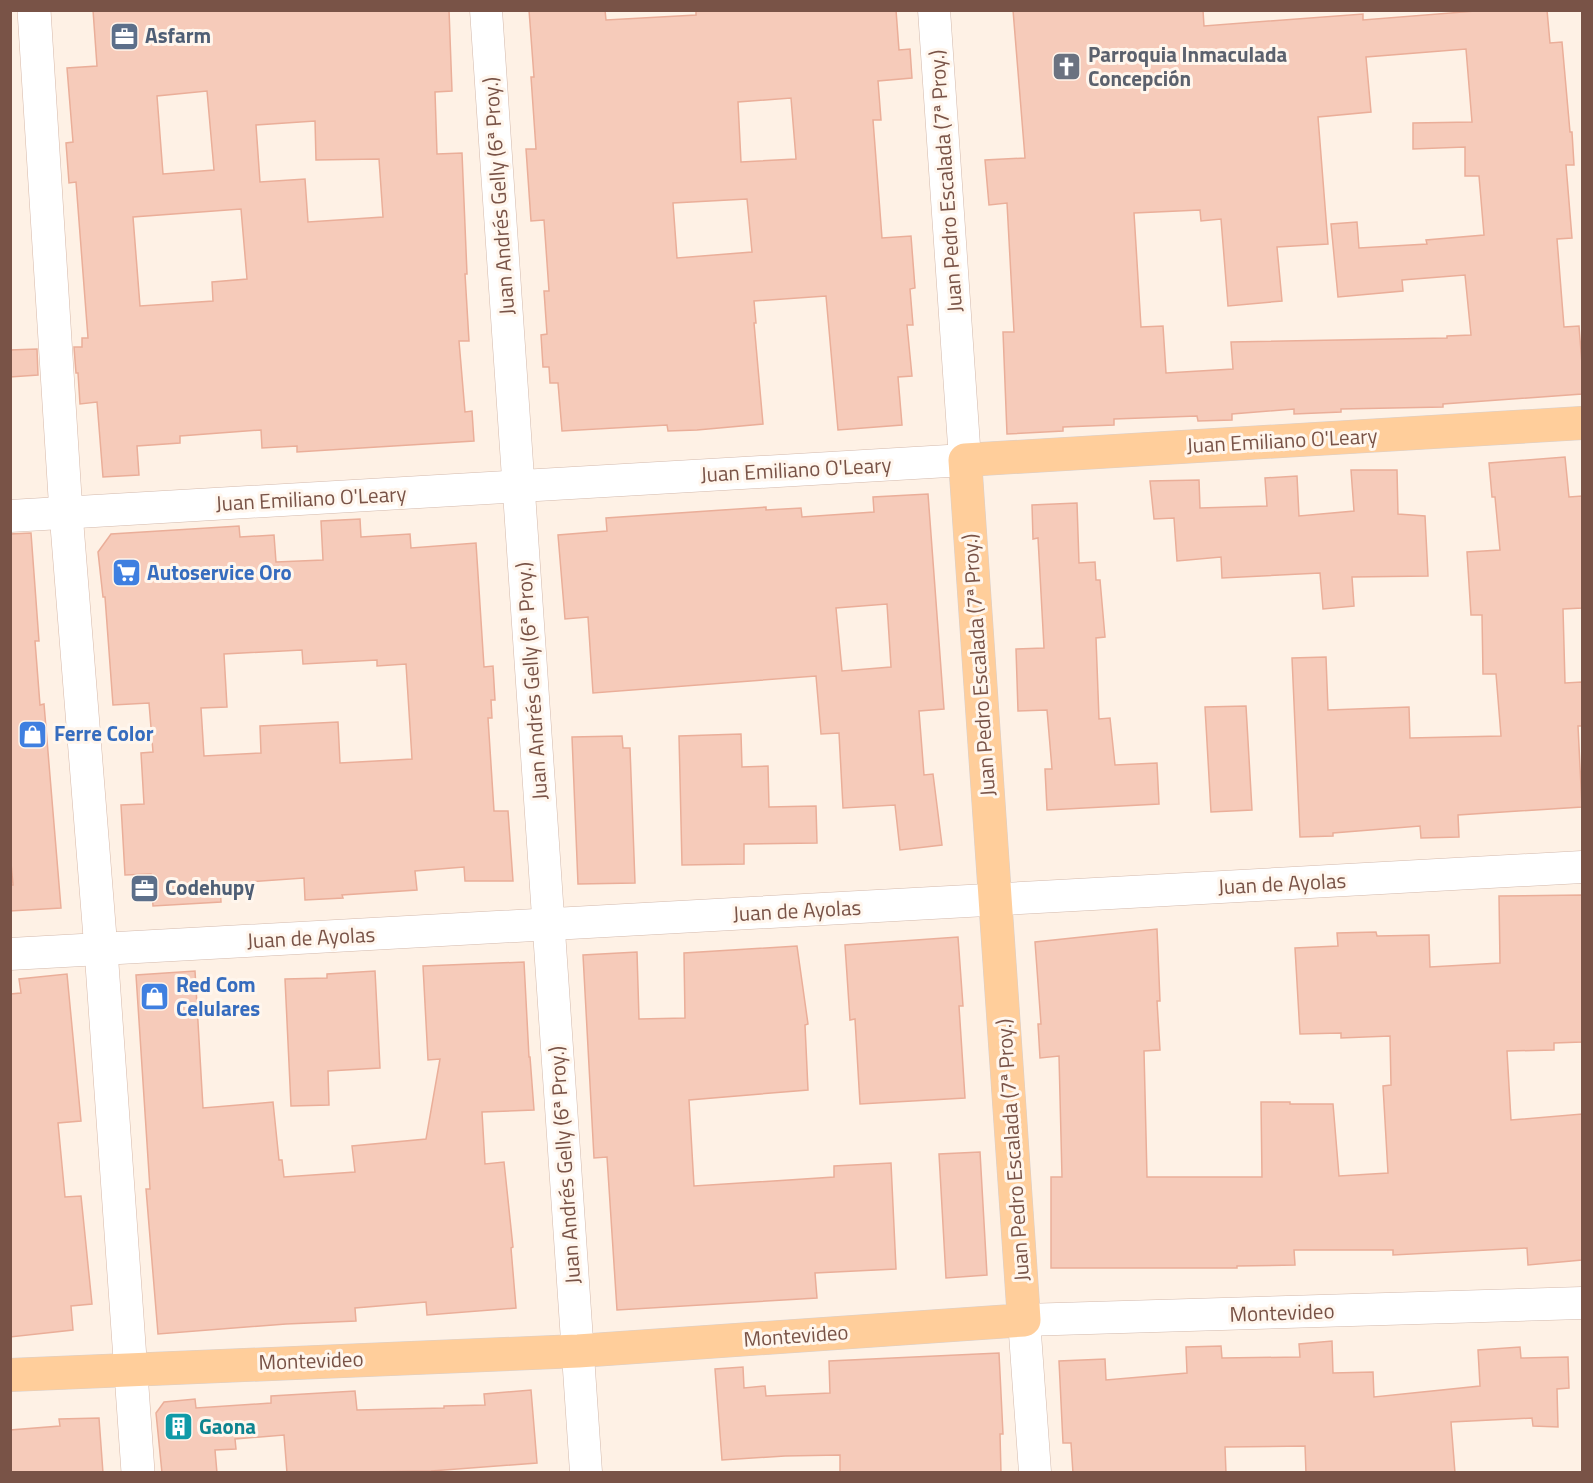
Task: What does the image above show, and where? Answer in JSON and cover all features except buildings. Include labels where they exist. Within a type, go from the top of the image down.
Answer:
[{"type":"main road","points":[[34,10],[66,513],[101,950],[138,1473]]},
{"type":"main road","name":"Juan Emiliano O'Leary","points":[[965,460],[1582,423]]},
{"type":"main road","name":"Juan Pedro Escalada (7ª Proy.)","points":[[965,460],[1024,1320]]},
{"type":"main road","name":"Montevideo","points":[[10,1375],[578,1351],[1024,1320]]},
{"type":"street","name":"Juan Andrés Gelly (6ª Proy.)","points":[[486,10],[586,1473]]},
{"type":"street","name":"Juan Pedro Escalada (7ª Proy.)","points":[[934,10],[965,460]]},
{"type":"street","name":"Juan Emiliano O'Leary","points":[[10,516],[965,460]]},
{"type":"street","name":"Juan de Ayolas","points":[[10,954],[1582,867]]},
{"type":"street","name":"Montevideo","points":[[1024,1320],[1582,1304]]},
{"type":"street","points":[[1024,1320],[1035,1473]]},
{"type":"place","name":"Asfarm","points":[[124,36]]},
{"type":"place","name":"Parroquia Inmaculada Concepción","points":[[1067,67]]},
{"type":"place","name":"Autoservice Oro","points":[[126,573]]},
{"type":"place","name":"Ferre Color","points":[[33,734]]},
{"type":"place","name":"Codehupy","points":[[144,888]]},
{"type":"place","name":"Red Com Celulares","points":[[155,997]]},
{"type":"place","name":"Gaona","points":[[178,1427]]}]
